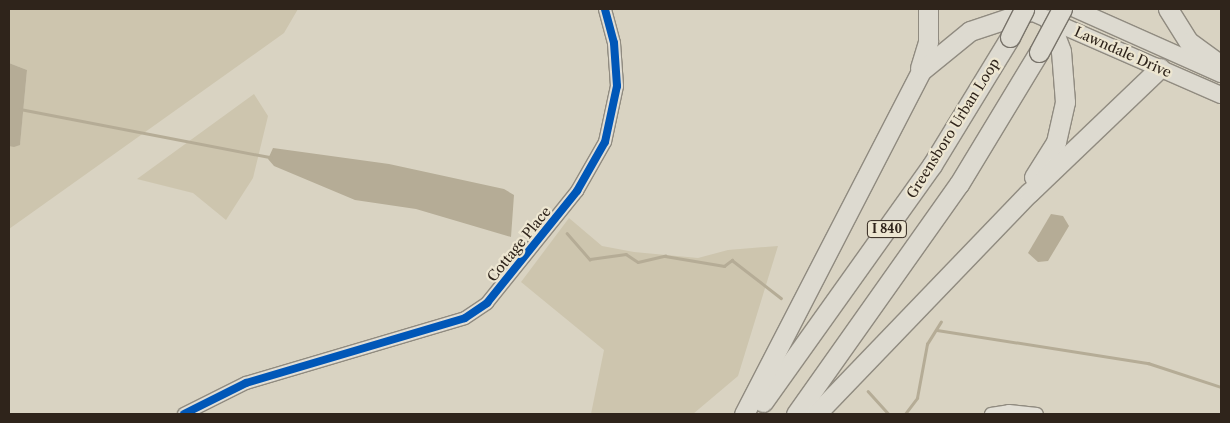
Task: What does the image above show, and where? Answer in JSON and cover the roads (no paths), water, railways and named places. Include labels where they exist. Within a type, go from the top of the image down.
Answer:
[{"type":"highway","points":[[744,414],[915,81],[928,41],[928,9]]},
{"type":"highway","points":[[1168,9],[1188,42],[1221,65]]},
{"type":"highway","points":[[915,81],[938,52],[959,37],[1039,11],[1061,51],[1064,109],[1056,142],[1029,193]]},
{"type":"highway","name":"Greensboro Urban Loop","points":[[754,414],[932,165],[1010,37],[1039,11]]},
{"type":"highway","name":"I 840","points":[[796,414],[959,184],[1039,52],[1039,11]]},
{"type":"highway","points":[[816,414],[1029,193],[1160,68]]},
{"type":"main road","name":"Lawndale Drive","points":[[1075,9],[1221,74]]},
{"type":"main road","name":"Lawndale Drive","points":[[1039,11],[1221,95]]},
{"type":"street","name":"Cottage Place","points":[[184,414],[246,383],[465,318],[487,303],[577,192],[605,142],[616,79],[614,43],[605,9]]},
{"type":"street","points":[[992,414],[1009,411],[1037,414]]},
{"type":"waterway","points":[[20,109],[270,157]]},
{"type":"waterway","points":[[567,233],[590,259],[626,254],[638,262],[665,256],[724,266],[732,260],[781,298]]},
{"type":"waterway","points":[[905,414],[917,398],[927,344],[941,322]]},
{"type":"waterway","points":[[937,330],[1148,363],[1221,387]]},
{"type":"waterway","points":[[868,391],[889,414]]}]
